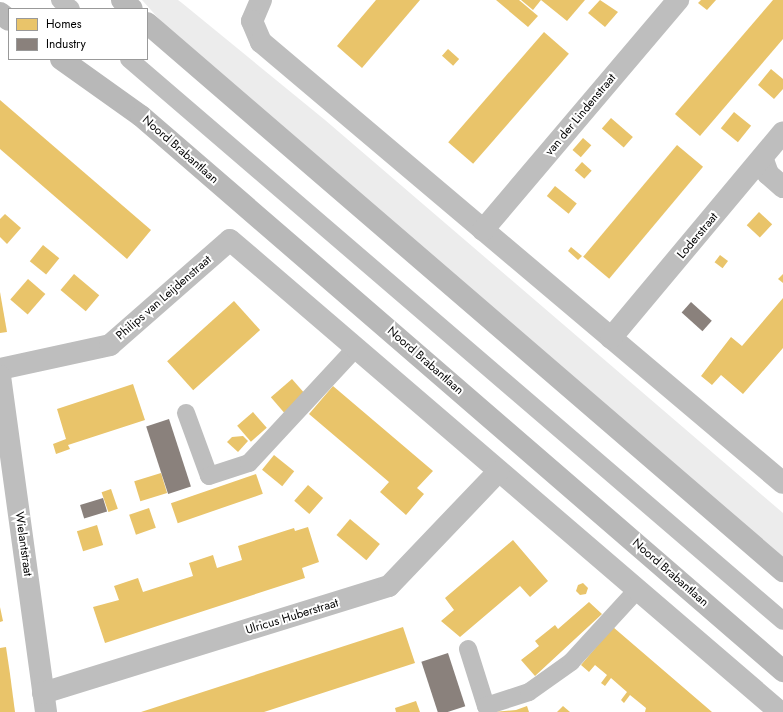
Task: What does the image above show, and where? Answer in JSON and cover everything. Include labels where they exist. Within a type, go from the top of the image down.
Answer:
[{"type":"main road","points":[[122,0],[131,8]]},
{"type":"main road","points":[[0,13],[8,19]]},
{"type":"main road","points":[[148,24],[783,572]]},
{"type":"main road","name":"Noord Brabantlaan","points":[[62,60],[141,116],[783,671]]},
{"type":"street","points":[[261,0],[255,7],[252,21],[261,42],[783,483]]},
{"type":"street","name":"van der Lindenstraat","points":[[483,230],[678,0]]},
{"type":"street","name":"Loderstraat","points":[[611,338],[763,160],[783,132]]},
{"type":"street","points":[[763,160],[768,174],[783,187]]},
{"type":"street","name":"Philips van Leijdenstraat","points":[[0,369],[110,345],[230,240],[356,348]]},
{"type":"street","points":[[356,348],[498,472],[780,712]]},
{"type":"street","name":"Wielantstraat","points":[[0,376],[44,702]]},
{"type":"street","name":"Ulricus Huberstraat","points":[[44,702],[389,586],[498,472]]},
{"type":"lane","points":[[60,0],[70,8]]},
{"type":"lane","points":[[130,60],[783,621]]},
{"type":"lane","points":[[186,413],[209,476],[249,463],[356,348]]},
{"type":"lane","points":[[468,650],[486,706],[529,692],[571,662],[637,590]]},
{"type":"shaded area","points":[[142,0],[178,0],[182,3],[325,120],[783,513],[783,559],[167,28]]},
{"type":"building: Homes","points":[[376,0],[420,0],[362,68],[337,46]]},
{"type":"building: Homes","points":[[496,0],[519,0],[538,16],[528,27]]},
{"type":"building: Homes","points":[[521,0],[541,0],[533,10]]},
{"type":"building: Homes","points":[[541,0],[585,0],[567,21]]},
{"type":"building: Homes","points":[[600,0],[618,12],[605,27],[588,13]]},
{"type":"building: Homes","points":[[701,0],[716,0],[707,10],[698,3]]},
{"type":"building: Homes","points":[[773,0],[783,0],[783,39],[700,136],[675,114]]},
{"type":"building: Homes","points":[[544,32],[569,54],[473,164],[448,142]]},
{"type":"building: Homes","points":[[448,49],[459,59],[453,66],[442,56]]},
{"type":"building: Homes","points":[[771,69],[783,79],[783,89],[774,99],[758,85]]},
{"type":"building: Homes","points":[[0,100],[151,230],[127,259],[0,149]]},
{"type":"building: Homes","points":[[734,112],[751,126],[738,142],[721,128]]},
{"type":"building: Homes","points":[[611,118],[633,137],[624,148],[602,129]]},
{"type":"building: Homes","points":[[583,138],[591,145],[581,157],[573,150]]},
{"type":"building: Homes","points":[[677,145],[703,167],[609,279],[583,257]]},
{"type":"building: Homes","points":[[582,162],[592,171],[584,179],[575,170]]},
{"type":"building: Homes","points":[[555,186],[577,204],[569,214],[547,196]]},
{"type":"building: Homes","points":[[759,212],[772,224],[760,237],[747,225]]},
{"type":"building: Homes","points":[[5,214],[21,228],[7,244],[0,237],[0,219]]},
{"type":"building: Homes","points":[[43,245],[59,258],[46,275],[30,261]]},
{"type":"building: Homes","points":[[571,247],[582,256],[578,260],[568,251]]},
{"type":"building: Homes","points":[[720,255],[728,261],[723,268],[715,262]]},
{"type":"building: Homes","points":[[74,274],[99,295],[86,311],[61,290]]},
{"type":"building: Homes","points":[[783,274],[783,283],[778,279]]},
{"type":"building: Homes","points":[[28,279],[45,294],[28,314],[10,299]]},
{"type":"building: Homes","points":[[0,292],[7,332],[0,333]]},
{"type":"building: Homes","points":[[783,298],[783,348],[743,394],[721,375],[712,385],[701,376],[731,337],[742,346]]},
{"type":"building: Homes","points":[[234,301],[260,330],[193,390],[167,361]]},
{"type":"building: Homes","points":[[292,379],[305,394],[284,412],[271,397]]},
{"type":"building: Homes","points":[[133,384],[145,420],[68,445],[70,449],[56,454],[53,444],[66,439],[57,409]]},
{"type":"building: Homes","points":[[333,386],[433,471],[417,488],[424,494],[406,515],[380,492],[389,482],[309,414]]},
{"type":"building: Homes","points":[[253,412],[267,428],[251,442],[237,426]]},
{"type":"building: Homes","points":[[243,436],[248,441],[238,452],[227,442],[232,437]]},
{"type":"building: Homes","points":[[274,455],[294,471],[282,486],[262,470]]},
{"type":"building: Homes","points":[[161,473],[167,493],[140,501],[134,481]]},
{"type":"building: Homes","points":[[256,474],[263,494],[178,523],[171,503]]},
{"type":"building: Homes","points":[[308,485],[323,498],[309,514],[294,501]]},
{"type":"building: Homes","points":[[111,489],[118,509],[108,512],[102,492]]},
{"type":"building: Homes","points":[[149,508],[156,528],[136,535],[129,515]]},
{"type":"building: Homes","points":[[350,519],[380,544],[366,560],[337,535]]},
{"type":"building: Homes","points":[[97,525],[103,545],[83,551],[77,531]]},
{"type":"building: Homes","points":[[308,527],[319,562],[302,568],[305,578],[105,643],[93,607],[119,600],[114,586],[138,578],[143,592],[193,576],[189,563],[213,555],[217,568],[242,560],[238,546],[294,528],[295,531]]},
{"type":"building: Homes","points":[[513,540],[548,581],[530,597],[520,586],[460,637],[441,621],[454,610],[445,598]]},
{"type":"building: Homes","points":[[583,583],[588,588],[586,594],[580,595],[576,591],[578,585]]},
{"type":"building: Homes","points":[[589,602],[602,614],[535,676],[521,660],[539,646],[535,641],[555,625],[558,629]]},
{"type":"building: Homes","points":[[0,607],[3,621],[0,622]]},
{"type":"building: Homes","points":[[403,627],[415,663],[264,712],[141,712]]},
{"type":"building: Homes","points":[[613,627],[712,712],[645,712],[646,708],[630,695],[624,703],[621,700],[627,692],[611,678],[605,686],[601,683],[607,675],[595,665],[589,672],[581,665]]},
{"type":"building: Homes","points":[[6,647],[15,712],[0,712],[0,648]]},
{"type":"building: Homes","points":[[416,701],[420,712],[396,712],[395,708]]},
{"type":"building: Homes","points":[[527,706],[529,712],[493,712],[516,710]]},
{"type":"building: Homes","points":[[563,706],[570,712],[557,712]]},
{"type":"building: Industry","points":[[691,302],[712,321],[702,331],[682,312]]},
{"type":"building: Industry","points":[[169,419],[191,487],[168,494],[146,426]]},
{"type":"building: Industry","points":[[103,498],[107,511],[84,518],[80,505]]},
{"type":"building: Industry","points":[[448,653],[465,706],[448,712],[438,712],[421,662]]}]
